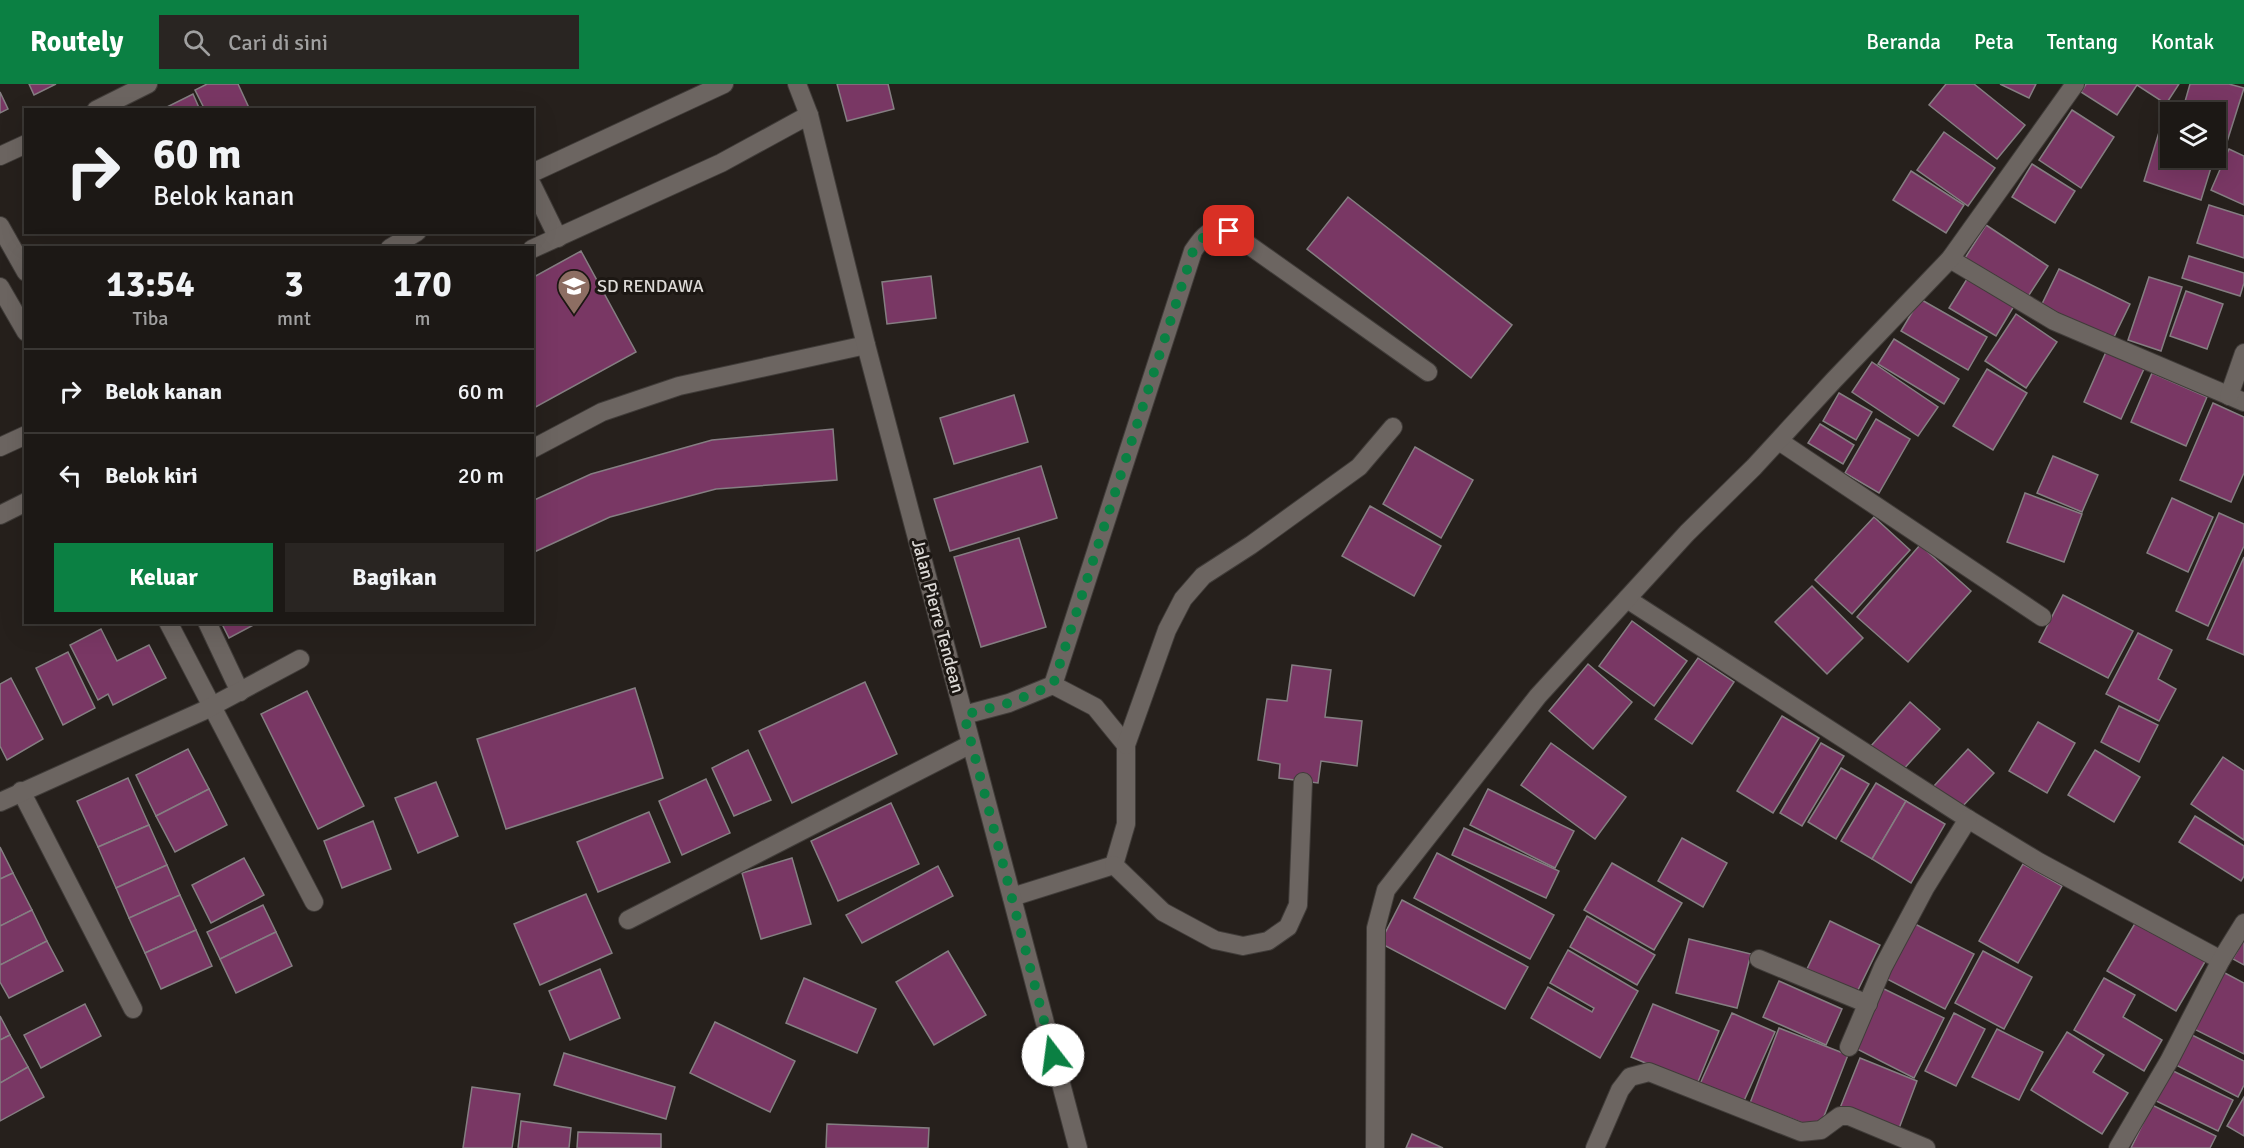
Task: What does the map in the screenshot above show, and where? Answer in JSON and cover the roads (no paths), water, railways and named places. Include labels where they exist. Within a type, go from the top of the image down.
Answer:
[{"type":"street","points":[[534,172],[724,84]]},
{"type":"street","name":"Jalan Pierre Tendean","points":[[798,84],[809,116],[866,345],[1078,1148]]},
{"type":"street","points":[[1375,1148],[1376,928],[1386,890],[1538,696],[1687,534],[1779,441],[1950,259],[2075,84]]},
{"type":"street","points":[[100,108],[144,85]]},
{"type":"street","points":[[534,248],[721,163],[809,116]]},
{"type":"street","points":[[0,156],[24,145]]},
{"type":"street","points":[[534,189],[558,238]]},
{"type":"street","points":[[0,226],[24,268]]},
{"type":"street","points":[[964,715],[1009,703],[1053,685],[1193,251],[1203,235],[1220,229],[1229,231],[1428,372]]},
{"type":"street","points":[[393,246],[414,234]]},
{"type":"street","points":[[1950,259],[2054,321],[2237,399],[2244,353]]},
{"type":"street","points":[[0,287],[24,329]]},
{"type":"street","points":[[534,448],[602,412],[680,386],[866,345]]},
{"type":"street","points":[[1113,865],[1126,824],[1126,745],[1167,630],[1183,599],[1203,576],[1279,526],[1359,467],[1393,427]]},
{"type":"street","points":[[0,447],[24,436]]},
{"type":"street","points":[[1779,441],[2042,617]]},
{"type":"street","points":[[0,515],[24,503]]},
{"type":"street","points":[[1627,599],[1968,819],[2049,868],[2221,960]]},
{"type":"street","points":[[169,624],[314,902]]},
{"type":"street","points":[[208,624],[240,692]]},
{"type":"street","points":[[0,802],[212,706],[300,659]]},
{"type":"street","points":[[1053,685],[1095,708],[1126,745]]},
{"type":"street","points":[[627,920],[971,744]]},
{"type":"street","points":[[1113,865],[1163,912],[1215,940],[1243,946],[1268,941],[1288,927],[1298,905],[1303,782]]},
{"type":"street","points":[[21,791],[133,1009]]},
{"type":"street","points":[[1849,1047],[1883,967],[1925,888],[1968,819]]},
{"type":"street","points":[[1012,897],[1113,865]]},
{"type":"street","points":[[2118,1148],[2169,1061],[2221,960],[2244,923]]},
{"type":"street","points":[[1760,959],[1868,1004]]},
{"type":"street","points":[[1595,1148],[1620,1090],[1630,1077],[1649,1072],[1801,1132],[1821,1130],[1840,1116],[1849,1116],[1926,1148]]},
{"type":"place","name":"SD RENDAWA","points":[[574,315]]}]
